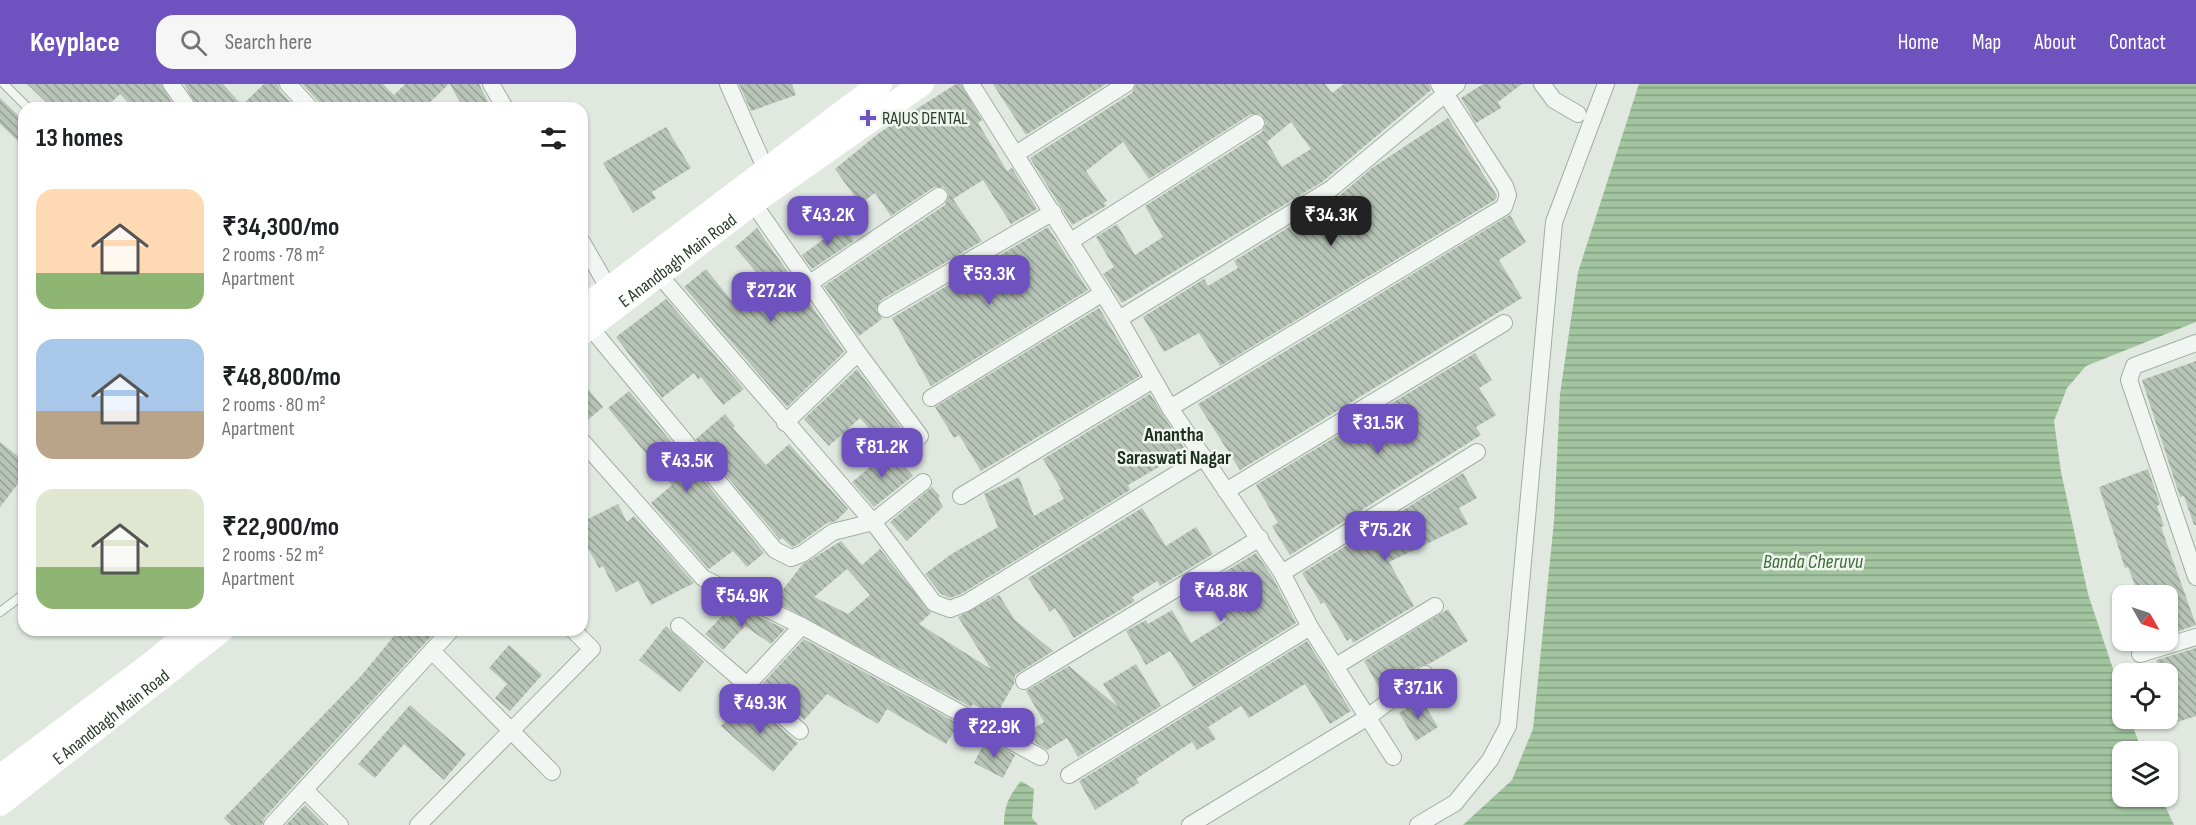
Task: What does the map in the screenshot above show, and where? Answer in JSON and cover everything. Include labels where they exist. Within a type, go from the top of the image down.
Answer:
[{"type":"street","points":[[171,84],[184,102]]},
{"type":"street","points":[[288,84],[304,102]]},
{"type":"street","points":[[491,84],[502,102]]},
{"type":"street","points":[[728,84],[769,179]]},
{"type":"street","name":"E Anandbagh Main Road","points":[[588,321],[660,276],[753,203],[769,179],[855,91],[880,84]]},
{"type":"street","name":"E Anandbagh Main Road","points":[[588,319],[609,289],[769,179],[922,84]]},
{"type":"street","points":[[971,84],[1104,293],[1152,381],[1260,538],[1282,573],[1310,627],[1393,757]]},
{"type":"street","points":[[1017,154],[1126,84]]},
{"type":"street","points":[[1542,84],[1554,100],[1578,114]]},
{"type":"street","points":[[1418,825],[1455,802],[1490,760],[1508,726],[1554,222],[1606,84]]},
{"type":"street","points":[[1119,319],[1332,188],[1448,87],[1505,186],[1508,195],[1504,207],[1170,408]]},
{"type":"street","points":[[1071,241],[1256,123]]},
{"type":"street","points":[[810,283],[939,196]]},
{"type":"street","points":[[753,203],[858,353],[920,436]]},
{"type":"street","points":[[886,309],[1053,212]]},
{"type":"street","points":[[588,252],[609,289]]},
{"type":"street","points":[[660,276],[873,522],[934,603],[950,609],[966,603],[1204,457]]},
{"type":"street","points":[[931,398],[1104,293]]},
{"type":"street","points":[[1226,491],[1504,323]]},
{"type":"street","points":[[588,327],[776,549],[791,558],[802,554],[832,532],[873,522],[922,482]]},
{"type":"street","points":[[2196,343],[2134,366],[2129,380],[2196,577]]},
{"type":"street","points":[[785,423],[858,353]]},
{"type":"street","points":[[961,496],[1152,381]]},
{"type":"street","points":[[588,448],[703,578],[802,626],[1040,757]]},
{"type":"street","points":[[1282,573],[1477,452]]},
{"type":"street","points":[[1024,681],[1260,538]]},
{"type":"street","points":[[1336,666],[1435,606]]},
{"type":"street","points":[[679,626],[800,731]]},
{"type":"street","points":[[747,685],[802,626]]},
{"type":"street","points":[[1070,775],[1310,627]]},
{"type":"street","name":"E Anandbagh Main Road","points":[[0,777],[185,636]]},
{"type":"street","name":"E Anandbagh Main Road","points":[[0,804],[214,636]]},
{"type":"street","points":[[272,825],[446,636]]},
{"type":"street","points":[[418,825],[592,649],[579,636]]},
{"type":"street","points":[[2140,654],[2196,637]]},
{"type":"street","points":[[432,651],[552,772]]},
{"type":"street","points":[[1190,825],[1368,717],[1425,674]]},
{"type":"street","points":[[305,790],[340,825]]},
{"type":"lane","points":[[4,84],[22,102]]},
{"type":"lane","points":[[0,612],[18,598]]},
{"type":"water","name":"Banda Cheruvu","points":[[1639,84],[2196,84],[2196,322],[2086,366],[2067,388],[2054,421],[2061,472],[2088,594],[2112,666],[2112,729],[2134,729],[2138,741],[2112,741],[2112,807],[2166,807],[2174,825],[1463,825],[1512,780],[1533,729],[1554,521],[1560,394],[1578,272]]},
{"type":"water","points":[[1021,781],[1034,789],[1032,818],[1038,825],[1004,825],[1008,802]]},
{"type":"building","points":[[27,84],[161,84],[172,102],[127,102],[120,94],[112,102],[46,102]]},
{"type":"building","points":[[184,84],[223,84],[239,102],[194,102]]},
{"type":"building","points":[[264,84],[278,84],[280,91],[290,102],[245,102]]},
{"type":"building","points":[[302,84],[383,84],[394,95],[405,84],[449,84],[430,102],[318,101]]},
{"type":"building","points":[[450,84],[479,84],[488,102],[460,102]]},
{"type":"building","points":[[739,84],[792,84],[796,95],[751,111]]},
{"type":"building","points":[[956,84],[961,84],[982,120],[978,123],[1007,171],[1012,168],[1037,209],[1011,224],[983,180],[953,199],[982,241],[881,300],[876,310],[882,319],[859,336],[824,286],[945,205],[949,195],[944,187],[934,187],[891,216],[875,193],[860,204],[835,169],[879,133]]},
{"type":"building","points":[[993,84],[1106,84],[1026,135]]},
{"type":"building","points":[[1136,84],[1325,84],[1332,93],[1344,84],[1429,84],[1431,90],[1322,182],[1122,303],[1103,274],[1114,267],[1096,237],[1117,224],[1135,255],[1163,237],[1145,206],[1262,132],[1266,123],[1261,114],[1251,114],[1149,179],[1123,142],[1086,171],[1107,201],[1104,203],[1106,206],[1072,225],[1030,158],[1132,93]],"holes":[[[1291,122],[1311,149],[1282,167],[1267,142]]]},
{"type":"building","points":[[1483,84],[1522,84],[1498,102],[1501,108],[1476,123],[1461,98]]},
{"type":"building","points":[[0,98],[18,115],[18,141],[0,124]]},
{"type":"building","points":[[1448,118],[1497,196],[1495,200],[1220,366],[1199,333],[1164,352],[1143,317],[1204,279],[1208,286],[1238,268],[1234,261],[1338,197],[1372,168]]},
{"type":"building","points":[[666,127],[691,168],[652,192],[656,198],[633,213],[603,163]]},
{"type":"building","points":[[1510,215],[1526,242],[1499,260],[1522,298],[1240,470],[1198,404]]},
{"type":"building","points":[[843,225],[854,241],[812,269],[802,255]]},
{"type":"building","points":[[1048,227],[1088,290],[931,386],[892,318]]},
{"type":"building","points":[[757,228],[844,352],[787,407],[684,287],[706,269],[736,306],[765,283],[735,247]]},
{"type":"building","points":[[666,299],[744,389],[723,405],[701,377],[698,379],[694,373],[662,398],[616,337]]},
{"type":"building","points":[[1099,308],[1140,376],[981,471],[959,435],[954,438],[935,407]]},
{"type":"building","points":[[1475,353],[1492,380],[1479,388],[1496,415],[1476,427],[1481,435],[1290,555],[1272,526],[1278,523],[1256,485]]},
{"type":"building","points":[[2196,361],[2196,525],[2194,525],[2184,496],[2180,497],[2142,380]]},
{"type":"building","points":[[857,369],[906,435],[889,451],[860,418],[829,446],[804,419]]},
{"type":"building","points":[[588,389],[603,407],[588,420]]},
{"type":"building","points":[[629,391],[764,553],[747,567],[733,551],[709,569],[651,503],[672,485],[608,408]]},
{"type":"building","points":[[1150,394],[1186,451],[1128,485],[1130,490],[961,594],[950,598],[941,594],[925,574],[950,555],[998,527],[984,494],[1019,477],[1034,516],[1064,499],[1059,490],[1061,489],[1043,459]]},
{"type":"building","points":[[725,414],[735,426],[733,428],[766,465],[789,444],[848,509],[836,521],[827,523],[797,545],[792,547],[782,538],[780,540],[696,439]]},
{"type":"building","points":[[0,442],[18,456],[18,484],[0,507]]},
{"type":"building","points":[[890,451],[913,476],[874,507],[852,482]]},
{"type":"building","points":[[2148,469],[2160,504],[2157,506],[2164,526],[2161,527],[2196,625],[2178,631],[2178,585],[2135,585],[2128,567],[2125,568],[2099,487]]},
{"type":"building","points":[[1463,473],[1477,498],[1459,508],[1468,524],[1389,562],[1414,606],[1353,643],[1351,638],[1347,641],[1324,602],[1321,604],[1302,573]]},
{"type":"building","points":[[932,487],[940,496],[938,498],[943,507],[907,541],[890,522]]},
{"type":"building","points":[[618,504],[627,522],[634,516],[694,583],[651,605],[638,581],[616,592],[603,566],[599,568],[588,551],[588,519]]},
{"type":"building","points":[[1142,508],[1166,546],[1196,527],[1213,554],[1160,586],[1157,581],[1132,597],[1135,601],[1074,638],[1055,608],[1050,612],[1028,578]]},
{"type":"building","points":[[841,541],[862,565],[880,549],[931,613],[919,624],[991,669],[958,617],[999,595],[1015,620],[1053,651],[1015,675],[1014,684],[995,717],[973,704],[971,707],[774,601],[802,565]],"holes":[[[847,569],[870,595],[848,614],[814,597]]]},
{"type":"building","points":[[1256,553],[1273,578],[1296,623],[1193,687],[1170,651],[1146,665],[1126,631],[1146,620],[1148,624],[1172,610],[1191,643],[1226,621],[1203,585]]},
{"type":"building","points":[[736,606],[785,629],[771,644],[745,626],[723,650],[705,634],[725,613],[728,616]]},
{"type":"building","points":[[1448,609],[1468,641],[1429,664],[1419,666],[1381,691],[1364,661]]},
{"type":"building","points":[[666,626],[704,662],[680,692],[639,660]]},
{"type":"building","points":[[394,636],[431,636],[264,818],[262,825],[231,825],[224,818],[361,676]]},
{"type":"building","points":[[804,639],[959,724],[946,744],[887,709],[878,724],[827,694],[804,720],[762,684]]},
{"type":"building","points":[[1307,641],[1351,711],[1330,724],[1305,684],[1249,718],[1241,706],[1208,727],[1216,739],[1197,750],[1192,742],[1136,779],[1139,783],[1095,810],[1079,781]]},
{"type":"building","points":[[509,645],[542,675],[510,711],[495,698],[507,684],[489,668]]},
{"type":"building","points":[[2196,648],[2196,716],[2178,722],[2178,663],[2157,663],[2156,660]]},
{"type":"building","points":[[1136,664],[1161,706],[1078,757],[1067,738],[1047,750],[1036,743],[1029,731],[1044,722],[1026,691],[1069,666],[1118,707],[1103,684]]},
{"type":"building","points":[[746,698],[798,743],[773,772],[721,726]]},
{"type":"building","points":[[1421,699],[1438,727],[1416,741],[1399,713]]},
{"type":"building","points":[[410,705],[466,754],[444,780],[404,744],[375,778],[358,764]]},
{"type":"building","points":[[986,739],[1015,755],[1003,778],[974,763]]},
{"type":"building","points":[[305,805],[325,825],[286,825]]},
{"type":"place","name":"RAJUS DENTAL","points":[[868,118]]},
{"type":"district","name":"Anantha Saraswati Nagar","points":[[1174,446]]}]
